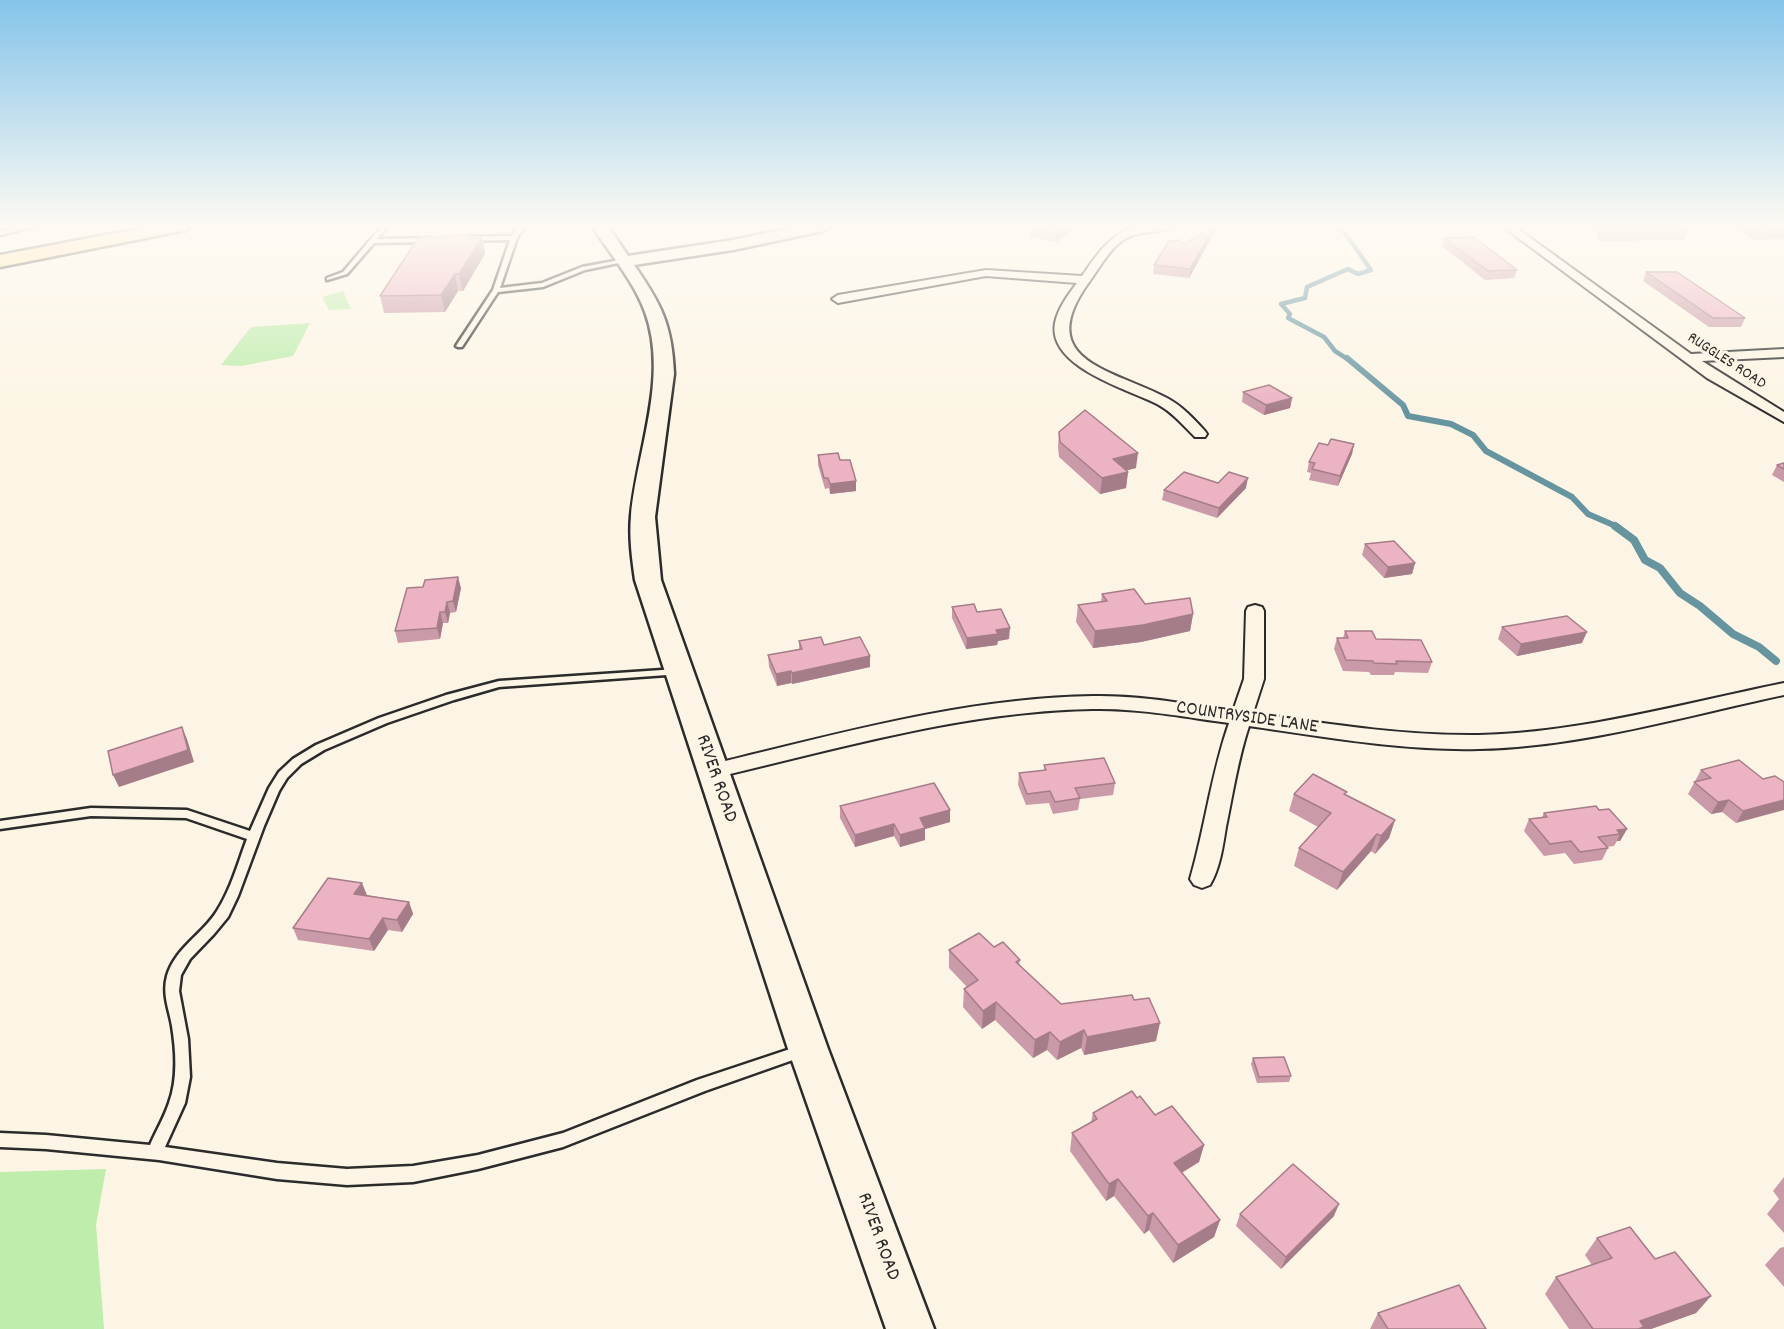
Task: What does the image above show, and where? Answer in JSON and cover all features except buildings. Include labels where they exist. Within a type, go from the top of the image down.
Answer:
[{"type":"main road","name":"RIVER ROAD","points":[[641,288],[657,315],[664,353],[664,374],[644,517],[644,551],[648,580],[808,1049],[910,1329]]},
{"type":"street","points":[[838,299],[901,288]]},
{"type":"street","points":[[1080,288],[1062,319],[1061,330],[1065,344],[1090,367],[1162,401],[1200,434]]},
{"type":"street","name":"RUGGLES ROAD","points":[[1592,288],[1688,358],[1784,418]]},
{"type":"street","points":[[1688,358],[1784,352]]},
{"type":"street","points":[[1202,879],[1210,851],[1230,751],[1254,680],[1255,611]]},
{"type":"street","name":"COUNTRYSIDE LANE","points":[[712,771],[916,723],[1033,705],[1095,702],[1146,705],[1351,734],[1427,741],[1481,742],[1574,733],[1784,689]]},
{"type":"lane","points":[[460,346],[496,290],[515,288]]},
{"type":"lane","points":[[154,1153],[178,1101],[183,1054],[179,1020],[171,987],[180,964],[222,915],[254,837],[284,773],[306,756],[342,737],[409,711],[499,684],[678,672]]},
{"type":"lane","points":[[0,825],[91,812],[187,814],[254,837]]},
{"type":"lane","points":[[0,1140],[46,1142],[154,1153],[277,1172],[347,1177],[413,1174],[478,1162],[563,1140],[702,1085],[808,1049]]},
{"type":"green space","points":[[343,291],[351,309],[329,310],[322,297]]},
{"type":"green space","points":[[310,323],[293,356],[241,366],[221,365],[251,327]]},
{"type":"green space","points":[[106,1169],[96,1225],[104,1329],[0,1329],[0,1172]]},
{"type":"waterway","points":[[1307,288],[1305,298],[1281,304],[1290,314],[1288,318],[1324,337],[1335,351],[1349,360]]},
{"type":"waterway","points":[[1347,358],[1403,405],[1408,416],[1451,424],[1473,435],[1486,451],[1572,497],[1588,514],[1618,527]]},
{"type":"waterway","points":[[1615,526],[1634,540],[1645,560],[1660,568],[1680,593],[1700,606],[1733,634],[1759,647],[1776,661]]}]
